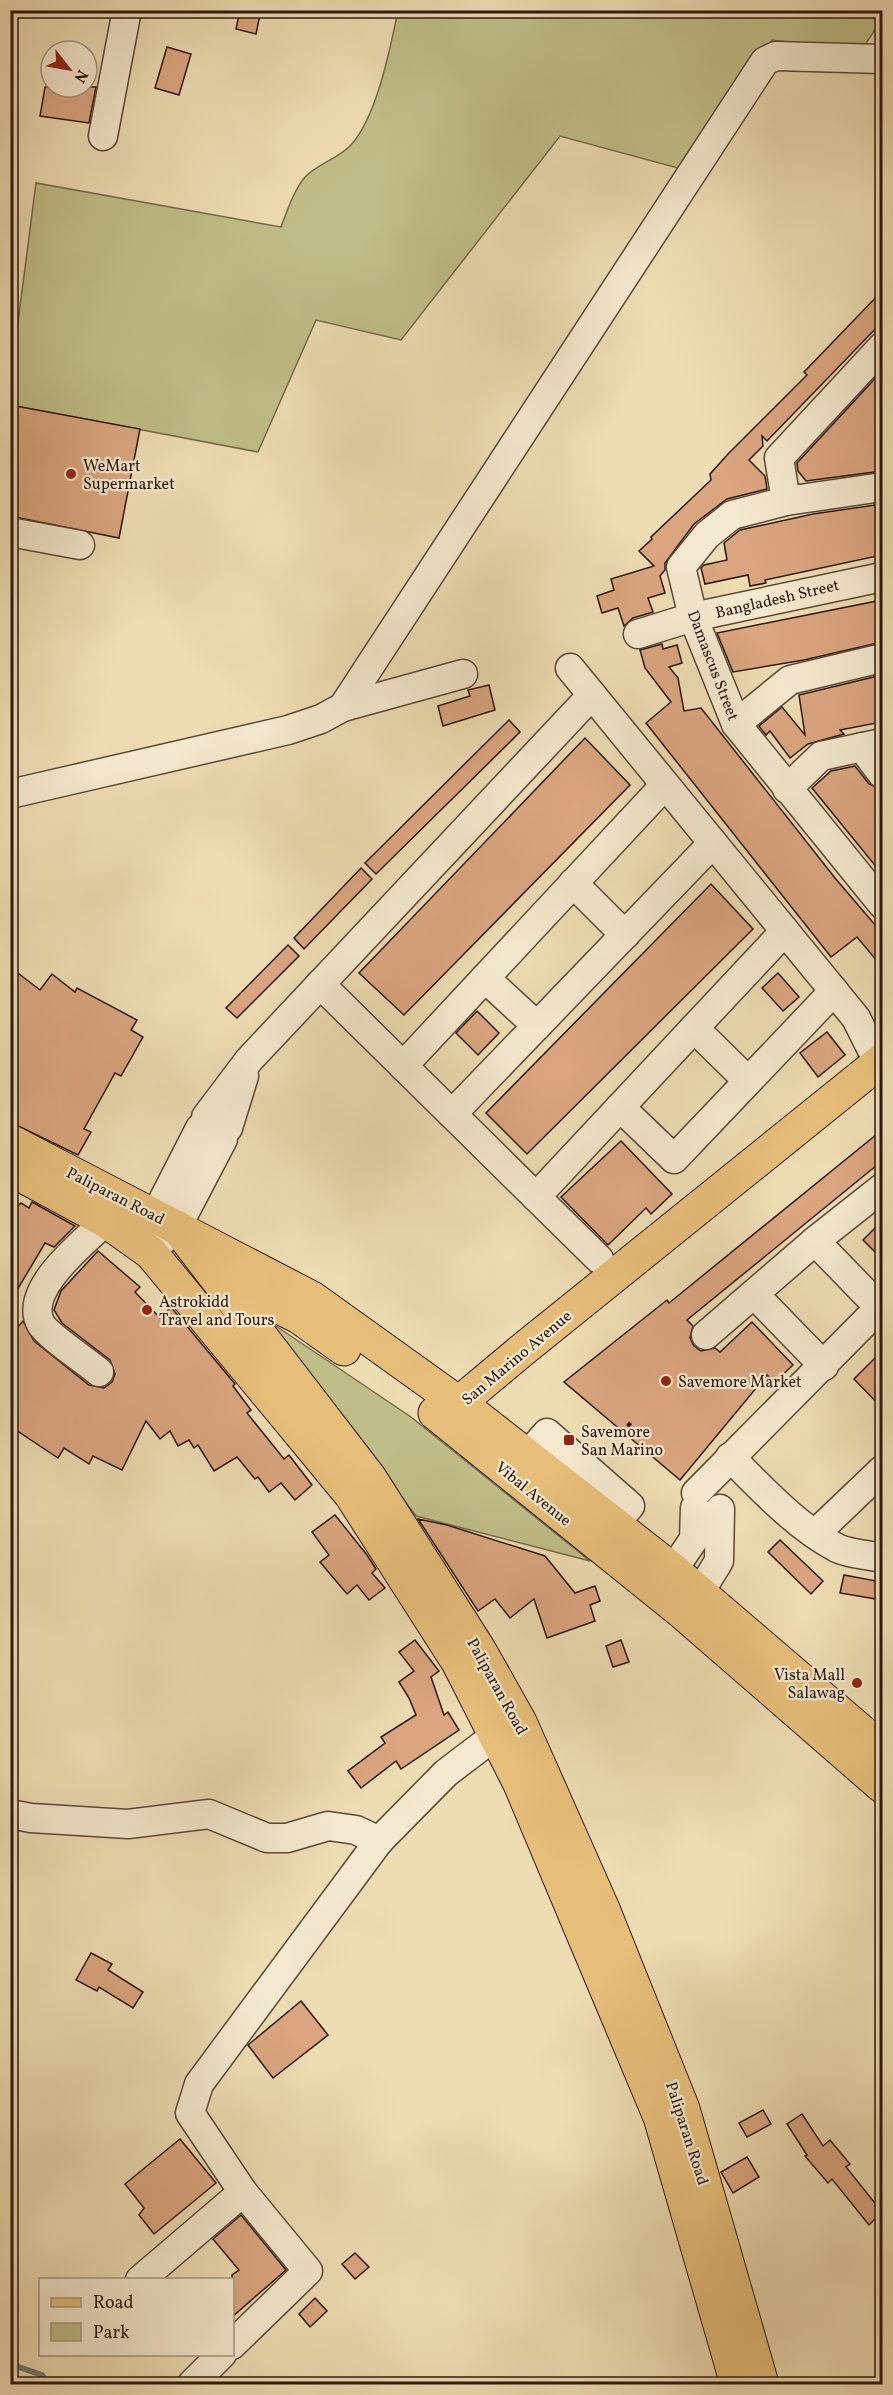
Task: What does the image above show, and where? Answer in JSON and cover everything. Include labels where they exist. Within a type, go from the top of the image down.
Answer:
[{"type":"main road","name":"San Marino Avenue","points":[[459,1413],[879,1061]]},
{"type":"main road","name":"Paliparan Road","points":[[10,1141],[166,1221],[210,1273],[370,1478],[480,1651],[520,1722],[598,1899],[683,2109],[762,2385]]},
{"type":"main road","name":"Paliparan Road","points":[[10,1169],[106,1221],[151,1253],[351,1495],[458,1662],[520,1784],[660,2117],[737,2385]]},
{"type":"main road","name":"Vibal Avenue","points":[[166,1221],[312,1298],[658,1569],[700,1592],[882,1749]]},
{"type":"main road","name":"Vibal Avenue","points":[[151,1253],[210,1273],[299,1317],[527,1456],[615,1523],[658,1569],[882,1786]]},
{"type":"street","points":[[103,136],[127,10]]},
{"type":"street","points":[[343,707],[765,61],[776,56],[882,59]]},
{"type":"street","points":[[786,501],[779,458],[882,347]]},
{"type":"street","name":"Damascus Street","points":[[882,487],[786,501],[732,515],[707,535],[681,567],[693,617],[736,724],[882,904]]},
{"type":"street","points":[[10,532],[80,546]]},
{"type":"street","name":"Bangladesh Street","points":[[638,634],[693,617],[882,577]]},
{"type":"street","points":[[736,724],[790,680],[882,658]]},
{"type":"street","points":[[570,668],[856,1018],[879,1061]]},
{"type":"street","points":[[10,794],[288,730],[321,719],[343,707],[463,674]]},
{"type":"street","points":[[151,1253],[249,1060],[592,694]]},
{"type":"street","points":[[787,789],[820,756],[872,745],[882,774]]},
{"type":"street","points":[[403,1066],[665,785]]},
{"type":"street","points":[[453,1114],[713,843]]},
{"type":"street","points":[[573,883],[625,935]]},
{"type":"street","points":[[536,1197],[785,931]]},
{"type":"street","points":[[485,978],[537,1026]]},
{"type":"street","points":[[320,984],[599,1259]]},
{"type":"street","points":[[620,1107],[674,1159],[834,991]]},
{"type":"street","points":[[694,1029],[748,1080]]},
{"type":"street","points":[[706,1335],[815,1241],[882,1188]]},
{"type":"street","points":[[99,1372],[42,1326],[37,1314],[44,1288],[59,1267],[106,1221]]},
{"type":"street","points":[[658,1569],[694,1539],[708,1501],[730,1457],[881,1307],[815,1241]]},
{"type":"street","points":[[754,1294],[824,1366]]},
{"type":"street","points":[[730,1457],[761,1488],[815,1534],[839,1549],[882,1558]]},
{"type":"street","points":[[815,1534],[882,1470]]},
{"type":"street","points":[[700,1592],[719,1561],[708,1501]]},
{"type":"street","points":[[234,2343],[308,2271],[243,2192],[190,2113],[199,2084],[379,1841],[446,1773],[496,1735]]},
{"type":"street","points":[[10,1814],[31,1818],[128,1824],[208,1814],[267,1838],[286,1838],[328,1826],[356,1830],[379,1841]]},
{"type":"street","points":[[142,2278],[243,2192]]},
{"type":"street","points":[[192,2385],[221,2356]]},
{"type":"path","points":[[623,1432],[631,1422]]},
{"type":"green space","points":[[398,11],[882,11],[882,19],[861,51],[772,40],[685,170],[560,136],[401,340],[316,320],[258,452],[11,405],[11,376],[36,183],[281,227],[294,194],[305,177],[315,168],[346,150],[360,132],[381,81]]},
{"type":"green space","points":[[270,1322],[411,1417],[590,1561],[416,1516]]},
{"type":"building","points":[[240,10],[261,10],[256,34],[236,29]]},
{"type":"building","points":[[167,47],[191,54],[179,95],[155,88]]},
{"type":"building","points":[[43,99],[94,99],[89,123],[40,116]]},
{"type":"building","points":[[882,291],[882,322],[767,441],[762,436],[763,446],[749,460],[765,476],[767,489],[727,499],[694,524],[665,563],[665,570],[660,576],[665,593],[648,598],[653,612],[633,618],[624,626],[618,608],[602,613],[597,596],[614,590],[611,579],[654,566],[639,551],[711,480],[710,474],[728,454],[807,375],[804,372]]},
{"type":"building","points":[[882,371],[882,471],[806,481],[798,471],[797,463]]},
{"type":"building","name":"WeMart Supermarket","points":[[10,405],[140,429],[119,538],[10,516]]},
{"type":"building","points":[[882,504],[882,555],[765,580],[766,583],[750,586],[748,575],[705,584],[701,568],[704,565],[727,560],[724,543],[740,530],[813,514]]},
{"type":"building","points":[[882,600],[882,642],[804,660],[733,672],[717,633]]},
{"type":"building","points":[[662,644],[663,649],[677,645],[682,663],[669,667],[678,678],[684,711],[701,708],[835,878],[882,933],[882,967],[857,937],[831,957],[646,723],[671,702],[645,668],[640,650]]},
{"type":"building","points":[[882,675],[882,722],[840,730],[844,734],[808,744],[790,758],[770,731],[766,735],[759,726],[782,707],[805,735],[799,695]]},
{"type":"building","points":[[489,685],[495,710],[443,726],[438,706],[470,696],[468,690]]},
{"type":"building","points":[[509,720],[520,732],[376,874],[365,863]]},
{"type":"building","points":[[585,738],[630,785],[404,1015],[359,973]]},
{"type":"building","points":[[855,766],[869,784],[882,790],[882,874],[812,788],[831,771]]},
{"type":"building","points":[[361,868],[372,879],[304,949],[294,938]]},
{"type":"building","points":[[711,884],[753,929],[527,1154],[486,1113]]},
{"type":"building","points":[[288,945],[299,956],[237,1018],[226,1008]]},
{"type":"building","points":[[10,967],[40,990],[52,974],[75,992],[77,988],[137,1020],[131,1030],[143,1037],[121,1076],[115,1073],[84,1129],[91,1132],[78,1155],[10,1122]]},
{"type":"building","points":[[778,973],[799,997],[783,1011],[762,988]]},
{"type":"building","points":[[477,1011],[499,1033],[478,1055],[456,1033]]},
{"type":"building","points":[[827,1032],[845,1055],[818,1077],[800,1053]]},
{"type":"building","points":[[882,1130],[882,1161],[687,1320],[693,1326],[690,1338],[694,1346],[701,1351],[715,1348],[720,1352],[752,1322],[793,1365],[774,1383],[767,1375],[680,1480],[564,1382],[667,1300],[669,1303]]},
{"type":"building","points":[[621,1141],[672,1194],[651,1214],[646,1208],[608,1245],[561,1197]]},
{"type":"building","points":[[32,1202],[75,1226],[54,1247],[45,1243],[10,1302],[10,1213],[21,1203],[29,1208]]},
{"type":"building","points":[[882,1221],[882,1259],[863,1240]]},
{"type":"building","points":[[98,1251],[140,1287],[135,1292],[160,1318],[171,1307],[235,1384],[233,1386],[251,1410],[247,1413],[284,1459],[289,1455],[312,1485],[295,1500],[281,1483],[269,1492],[258,1477],[255,1479],[237,1457],[214,1471],[198,1445],[194,1448],[189,1440],[178,1446],[170,1431],[160,1439],[146,1421],[122,1470],[93,1456],[89,1464],[64,1448],[58,1458],[10,1426],[10,1336],[23,1321],[34,1341],[89,1385],[104,1388],[112,1382],[115,1374],[110,1360],[62,1323],[54,1310],[61,1291]]},
{"type":"building","points":[[882,1351],[882,1408],[854,1379]]},
{"type":"building","points":[[335,1515],[367,1555],[376,1569],[372,1573],[385,1588],[369,1600],[357,1585],[347,1594],[320,1562],[329,1555],[312,1532]]},
{"type":"building","points":[[418,1519],[447,1525],[545,1556],[575,1593],[595,1586],[600,1601],[590,1605],[595,1621],[547,1638],[534,1599],[510,1618],[495,1599],[478,1611]]},
{"type":"building","points":[[780,1540],[823,1581],[811,1594],[768,1552]]},
{"type":"building","points":[[844,1575],[882,1582],[882,1600],[840,1593]]},
{"type":"building","points":[[415,1640],[439,1671],[431,1677],[444,1715],[448,1712],[459,1730],[401,1769],[396,1761],[361,1788],[348,1771],[385,1743],[381,1737],[416,1715],[399,1682],[414,1671],[399,1652]]},
{"type":"building","points":[[621,1640],[629,1662],[613,1667],[606,1646]]},
{"type":"building","points":[[91,1953],[112,1964],[108,1970],[143,1992],[133,2008],[99,1987],[97,1991],[76,1980]]},
{"type":"building","points":[[301,2001],[328,2035],[273,2078],[248,2045]]},
{"type":"building","points":[[763,2110],[771,2124],[747,2137],[739,2123]]},
{"type":"building","points":[[802,2114],[823,2146],[830,2140],[850,2164],[846,2167],[882,2212],[869,2225],[832,2179],[828,2183],[805,2156],[807,2155],[787,2124]]},
{"type":"building","points":[[180,2139],[216,2183],[154,2234],[139,2215],[144,2208],[125,2184]]},
{"type":"building","points":[[747,2157],[759,2177],[733,2193],[721,2172]]},
{"type":"building","points":[[241,2215],[286,2270],[234,2315],[234,2278],[232,2275],[239,2270],[213,2239]]},
{"type":"building","points":[[355,2253],[369,2267],[355,2279],[342,2264]]},
{"type":"building","points":[[315,2298],[327,2311],[310,2327],[299,2314]]},
{"type":"waterway","points":[[10,2364],[42,2375],[47,2384]]},
{"type":"place","name":"WeMart Supermarket","points":[[71,474]]},
{"type":"place","name":"Astrokidd Travel and Tours","points":[[147,1310]]},
{"type":"place","name":"Savemore Market","points":[[666,1381]]},
{"type":"place","name":"Savemore San Marino","points":[[569,1440]]},
{"type":"place","name":"Vista Mall Salawag","points":[[857,1683]]}]
